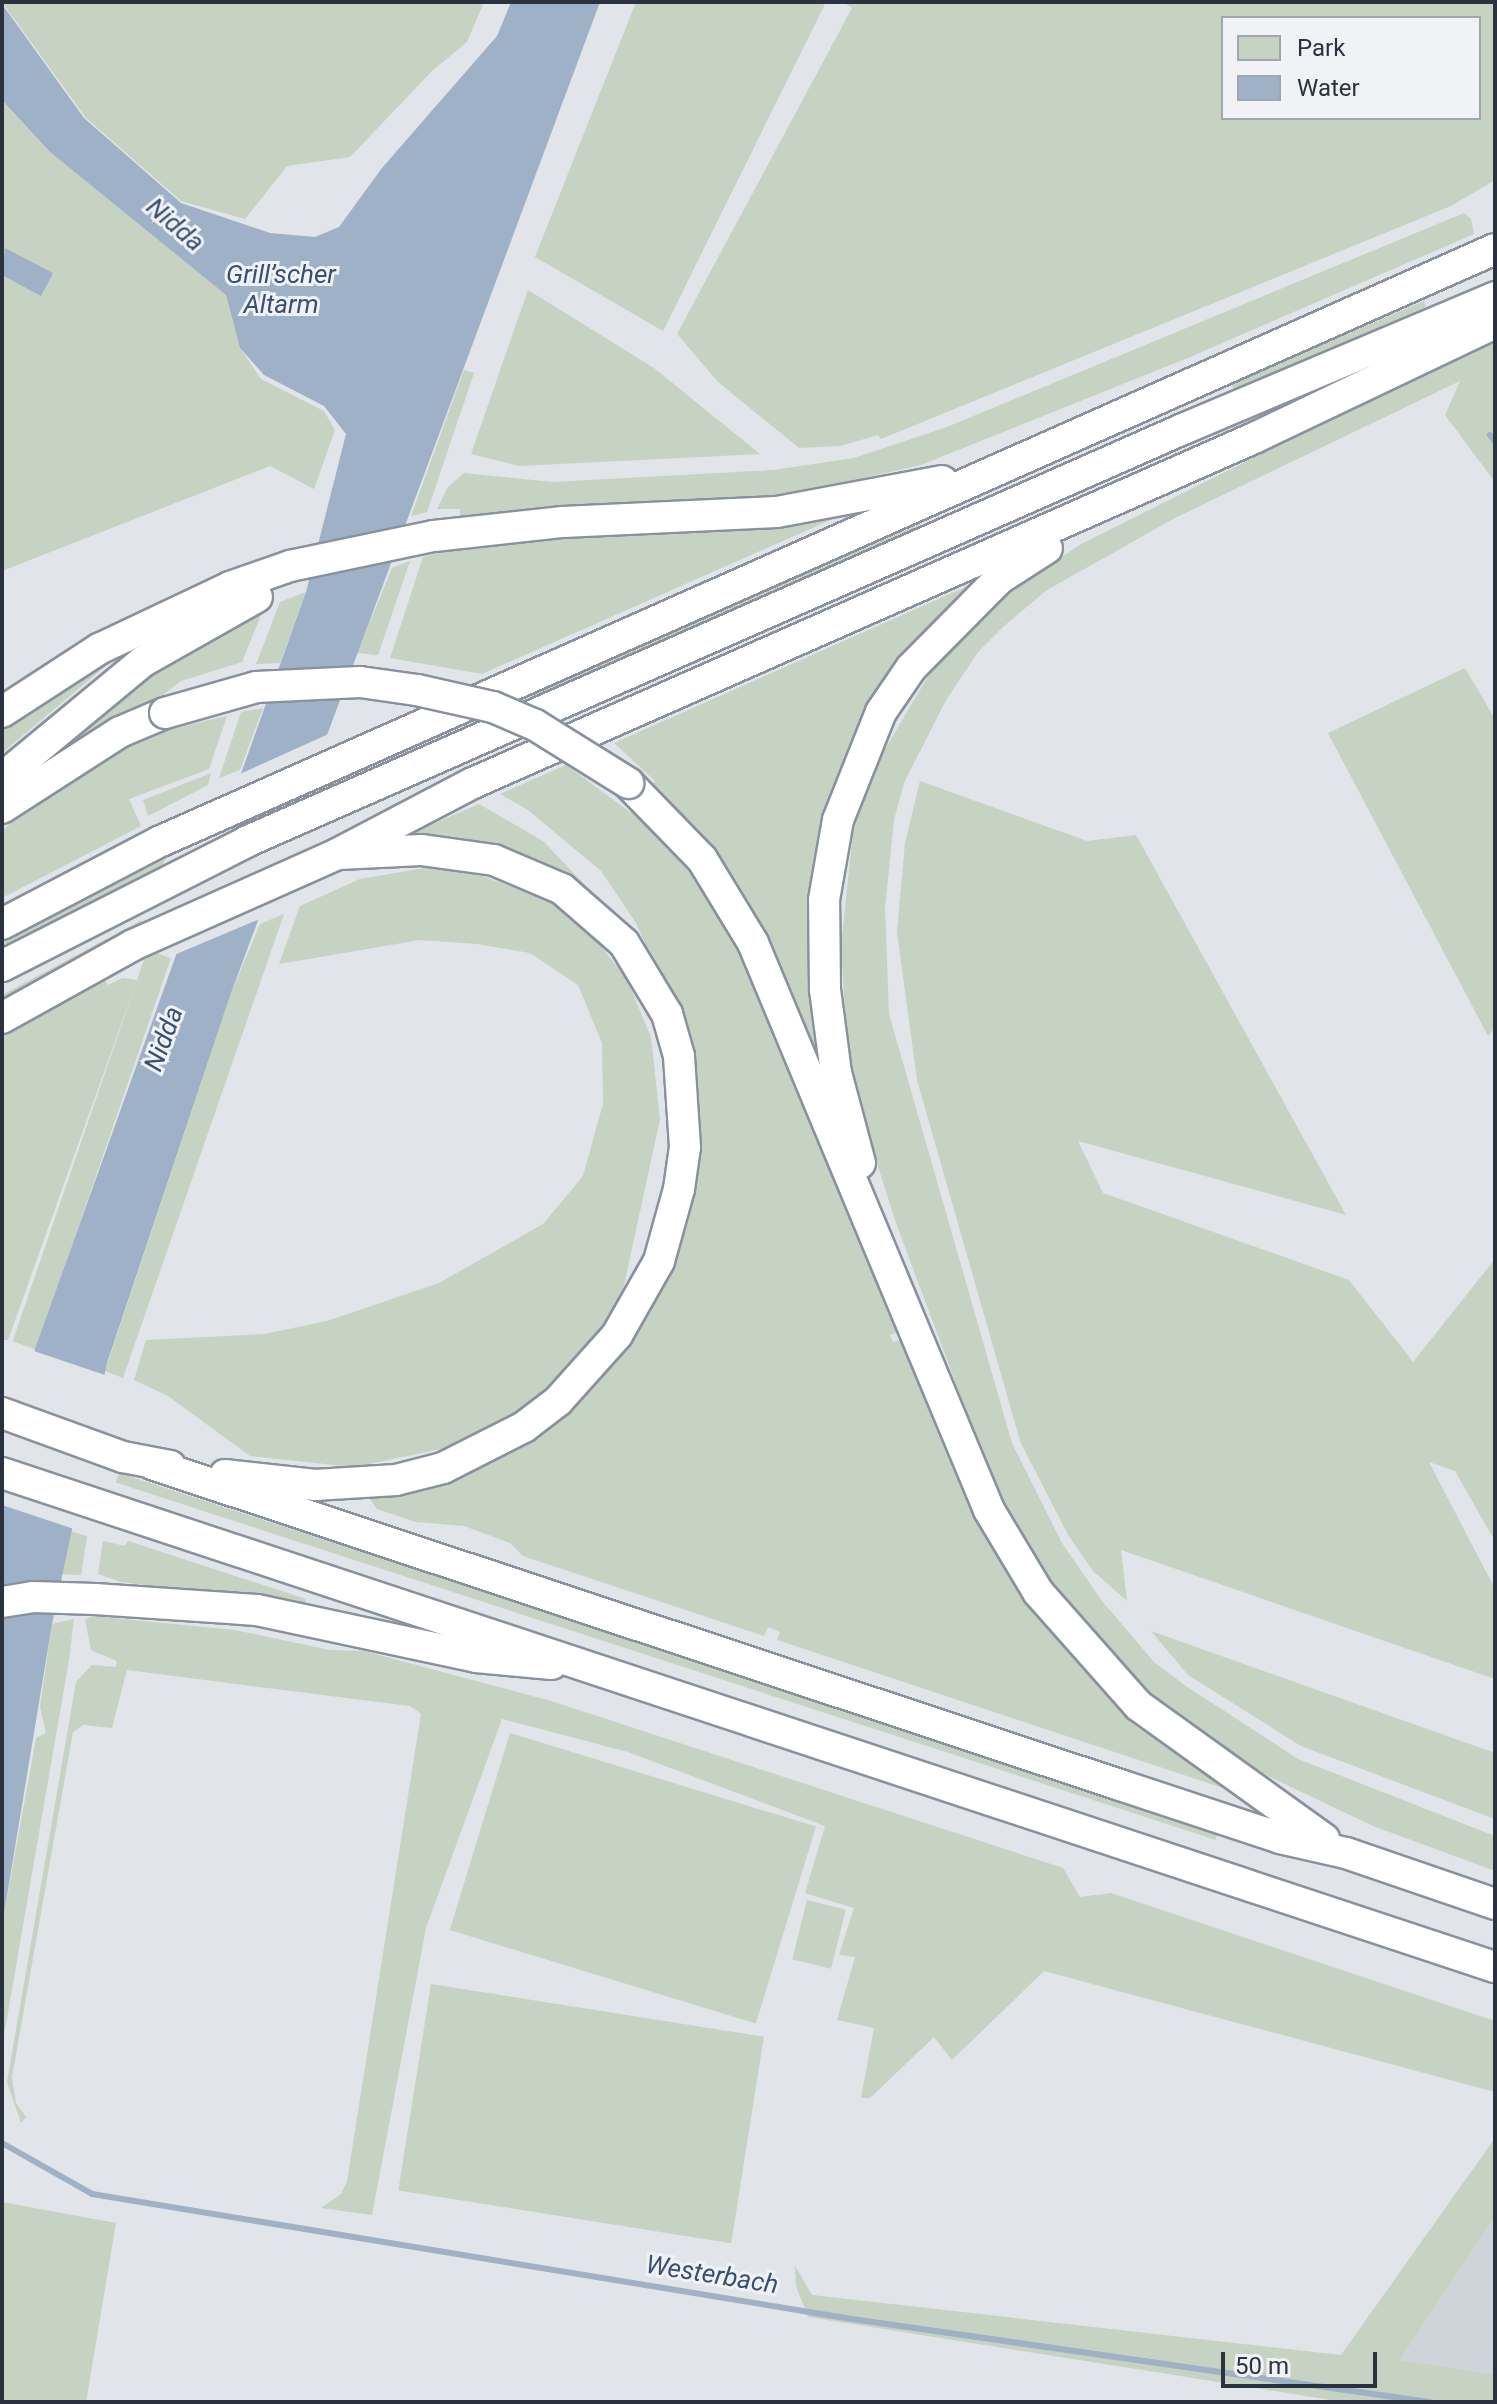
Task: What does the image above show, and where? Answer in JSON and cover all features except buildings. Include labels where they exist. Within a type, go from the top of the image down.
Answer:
[{"type":"highway","points":[[2,924],[161,841],[1495,249]]},
{"type":"highway","points":[[2,966],[156,884],[1183,429],[1495,297]]},
{"type":"highway","points":[[2,1018],[133,945],[337,854],[473,783],[1254,438],[1495,323]]},
{"type":"highway","points":[[869,1220],[828,1032],[824,900],[838,820],[881,712],[949,624],[999,579],[1042,550],[1199,472],[1254,438]]},
{"type":"highway","points":[[2,712],[99,649],[353,553],[434,536],[563,522],[777,512],[991,471]]},
{"type":"highway","points":[[2,778],[142,662],[230,598]]},
{"type":"highway","points":[[2,808],[110,738],[165,713],[256,687],[360,682],[417,690],[493,707],[535,725],[628,783],[702,859],[753,943],[989,1510],[1038,1592],[1139,1706],[1267,1801],[1346,1853]]},
{"type":"highway","points":[[138,1460],[315,1485],[356,1485],[443,1468],[481,1451],[558,1401],[591,1366],[639,1300],[669,1227],[685,1147],[679,1056],[667,1014],[624,943],[562,889],[494,860],[421,850],[337,854]]},
{"type":"highway","points":[[2,1413],[1149,1795],[1280,1838],[1346,1853],[1495,1904]]},
{"type":"highway","points":[[2,1473],[112,1511],[200,1535],[1495,1967]]},
{"type":"highway","points":[[2,1602],[95,1599],[257,1610],[476,1657],[594,1668]]},
{"type":"shaded area","points":[[1495,2217],[1495,2374],[1400,2360]]},
{"type":"green space","points":[[2,2],[484,2],[467,42],[433,70],[350,157],[287,166],[245,219],[181,201],[86,118]]},
{"type":"green space","points":[[636,2],[826,2],[663,331],[535,257]]},
{"type":"green space","points":[[843,2],[1495,2],[1495,180],[1451,206],[881,439],[878,435],[840,446],[799,448],[718,382],[677,334],[852,8]]},
{"type":"green space","points":[[2,100],[50,152],[226,295],[240,348],[261,379],[324,411],[335,430],[314,489],[270,466],[2,571]]},
{"type":"green space","points":[[1464,213],[1471,219],[1474,234],[1190,357],[921,465],[760,501],[460,516],[460,509],[437,509],[448,487],[464,473],[553,482],[773,470],[854,458],[947,427]]},
{"type":"green space","points":[[528,290],[654,368],[760,454],[519,466],[471,454]]},
{"type":"green space","points":[[1424,301],[1426,307],[1234,390],[1232,385],[1256,373]]},
{"type":"green space","points":[[1495,337],[1495,482],[1445,415],[1460,381],[1175,518],[1047,590],[1004,626],[978,652],[946,700],[904,783],[894,820],[885,908],[889,1014],[1012,1443],[1062,1543],[1102,1601],[1155,1663],[1298,1759],[1495,1836],[1495,1871],[1373,1826],[1247,1766],[1128,1677],[1064,1603],[996,1491],[896,1223],[866,1129],[847,1046],[841,947],[853,831],[875,766],[933,668],[1001,597],[1083,543]]},
{"type":"green space","points":[[464,370],[474,373],[427,512],[411,516]]},
{"type":"green space","points":[[862,506],[482,674],[390,658],[423,557],[446,551],[445,545],[767,526]]},
{"type":"green space","points":[[922,523],[896,541],[536,700],[529,695]]},
{"type":"green space","points":[[410,561],[378,655],[357,653],[392,568]]},
{"type":"green space","points":[[979,581],[846,767],[823,1070],[777,960],[724,865],[651,787],[655,781],[614,743]]},
{"type":"green space","points":[[306,592],[280,663],[256,664],[280,602]]},
{"type":"green space","points":[[263,610],[242,662],[181,681],[164,694],[165,700],[2,792],[132,675]]},
{"type":"green space","points":[[111,652],[114,659],[2,753],[2,721]]},
{"type":"green space","points":[[1465,668],[1495,719],[1495,1028],[1488,1036],[1328,733]]},
{"type":"green space","points":[[263,708],[240,770],[219,778],[241,712]]},
{"type":"green space","points":[[227,716],[209,769],[129,799],[141,826],[2,898],[2,831],[11,823],[105,759],[155,733]]},
{"type":"green space","points":[[566,765],[630,812],[635,810],[679,853],[737,940],[897,1332],[890,1335],[893,1342],[900,1340],[956,1477],[1014,1585],[1130,1722],[1226,1789],[777,1640],[780,1632],[768,1627],[764,1636],[523,1556],[510,1543],[464,1526],[416,1522],[377,1509],[367,1495],[509,1448],[671,1258],[671,1003],[636,923],[601,871],[528,810],[500,794]]},
{"type":"green space","points":[[211,773],[208,785],[148,816],[143,800]]},
{"type":"green space","points":[[920,781],[1087,841],[1136,835],[1346,1215],[1078,1141],[1103,1193],[1349,1280],[1413,1362],[1495,1259],[1495,1541],[1455,1471],[1429,1462],[1495,1589],[1495,1679],[1121,1550],[1127,1601],[1093,1571],[1068,1535],[1020,1441],[917,1080],[897,932],[905,843]]},
{"type":"green space","points":[[479,804],[543,841],[607,908],[396,840]]},
{"type":"green space","points":[[165,859],[162,869],[2,951],[2,943]]},
{"type":"green space","points":[[431,867],[482,876],[548,900],[585,925],[627,980],[651,1037],[660,1119],[625,1281],[612,1323],[543,1397],[475,1442],[354,1467],[250,1456],[168,1396],[134,1380],[146,1340],[264,1334],[327,1321],[439,1283],[543,1224],[583,1176],[603,1104],[602,1043],[578,985],[530,953],[477,944],[420,940],[279,964],[300,906],[360,879]]},
{"type":"green space","points":[[284,914],[123,1378],[105,1371],[231,993],[260,924]]},
{"type":"green space","points":[[142,920],[139,929],[2,1004],[2,995]]},
{"type":"green space","points":[[147,950],[171,958],[36,1349],[13,1341]]},
{"type":"green space","points":[[122,978],[137,980],[8,1340],[2,1340],[2,1036],[105,981],[108,985]]},
{"type":"green space","points":[[119,1473],[1218,1830],[1215,1840],[116,1483]]},
{"type":"green space","points":[[70,1531],[87,1536],[81,1575],[62,1574]]},
{"type":"green space","points":[[103,1541],[125,1546],[128,1541],[306,1599],[304,1605],[121,1582],[98,1574]]},
{"type":"green space","points":[[92,1616],[235,1630],[330,1650],[364,1651],[551,1701],[1063,1868],[1080,1897],[1111,1893],[1495,2021],[1495,2092],[1044,1971],[952,2060],[934,2037],[870,2098],[861,2098],[874,2028],[837,2020],[855,1957],[839,1955],[854,1908],[805,1893],[825,1826],[628,1752],[502,1719],[426,1928],[372,2215],[321,2208],[341,2194],[347,2181],[421,1714],[410,1706],[127,1670],[112,1728],[83,1725],[73,1732],[12,2077],[16,2103],[26,2117],[21,2123],[7,2082],[76,1682],[92,1665],[116,1667],[117,1661],[91,1650],[85,1620]]},
{"type":"green space","points":[[74,1619],[2,2047],[2,1926],[36,1738],[46,1733],[40,1707],[52,1624]]},
{"type":"green space","points":[[1151,1631],[1495,1753],[1495,1819],[1301,1746],[1188,1675]]},
{"type":"green space","points":[[510,1733],[816,1827],[756,2024],[450,1930]]},
{"type":"green space","points":[[807,1900],[846,1910],[831,1969],[792,1959]]},
{"type":"green space","points":[[431,1984],[764,2037],[731,2243],[398,2190]]},
{"type":"green space","points":[[1495,2138],[1495,2217],[1400,2360],[1495,2374],[1495,2402],[1344,2402],[808,2317],[796,2286],[795,2266],[812,2295],[1341,2355]]},
{"type":"green space","points":[[2,2202],[116,2223],[86,2402],[2,2402]]},
{"type":"water","points":[[511,2],[600,2],[231,993],[107,1363],[52,1624],[2,1926],[2,1512],[35,1349],[306,592],[346,434],[324,406],[264,375],[240,348],[226,295],[50,152],[2,100],[2,4],[84,118],[181,203],[270,233],[315,237],[339,227],[382,168],[497,36]]},
{"type":"water","points":[[5,248],[53,273],[41,296],[2,275]]},
{"type":"pier","points":[[333,732],[267,916],[167,958],[233,777]]},
{"type":"pier","points":[[31,1350],[108,1376],[74,1529],[2,1505]]},
{"type":"waterway","points":[[1490,435],[1495,442]]},
{"type":"waterway","name":"Westerbach","points":[[2,2143],[92,2194],[852,2319],[1429,2402]]},
{"type":"water label","name":"Nidda","points":[[175,225]]},
{"type":"water label","name":"Grill’scher Altarm","points":[[281,290]]},
{"type":"water label","name":"Nidda","points":[[164,1039]]}]
